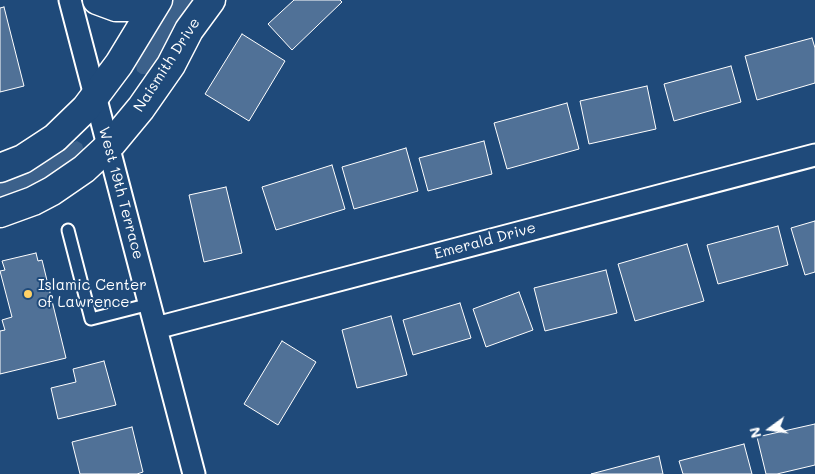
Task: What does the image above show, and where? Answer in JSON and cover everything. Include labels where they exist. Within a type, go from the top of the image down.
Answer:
[{"type":"street","name":"West 19th Terrace","points":[[70,0],[194,474]]},
{"type":"street","points":[[97,0],[116,7],[130,7],[157,1]]},
{"type":"street","name":"Naismith Drive","points":[[0,213],[33,201],[52,191],[84,169],[108,146],[141,108],[171,65],[189,30],[211,0]]},
{"type":"street","points":[[0,168],[23,158],[55,138],[95,97],[119,64],[157,1]]},
{"type":"street","name":"Emerald Drive","points":[[156,328],[815,155]]},
{"type":"lane","points":[[68,230],[91,319],[150,304]]},
{"type":"shaded area","points":[[173,0],[196,0],[185,11],[152,71],[148,74],[141,74],[137,71],[138,59]]},
{"type":"shaded area","points":[[77,141],[82,144],[83,156],[46,181],[0,201],[0,182],[34,167]]},
{"type":"building","points":[[294,0],[340,0],[342,2],[292,50],[268,24]]},
{"type":"building","points":[[4,7],[24,86],[0,92],[0,8]]},
{"type":"building","points":[[242,34],[285,61],[249,121],[205,94]]},
{"type":"building","points":[[812,38],[815,48],[815,83],[757,100],[745,56]]},
{"type":"building","points":[[731,66],[741,102],[674,121],[664,84]]},
{"type":"building","points":[[647,86],[656,129],[589,144],[580,101]]},
{"type":"building","points":[[567,103],[579,149],[507,169],[494,123]]},
{"type":"building","points":[[484,141],[492,174],[428,191],[419,158]]},
{"type":"building","points":[[406,148],[418,191],[354,209],[342,167]]},
{"type":"building","points":[[332,165],[345,209],[276,230],[262,187]]},
{"type":"building","points":[[226,187],[242,253],[204,262],[189,195]]},
{"type":"building","points":[[815,221],[815,272],[805,275],[791,228]]},
{"type":"building","points":[[778,226],[788,265],[718,284],[707,245]]},
{"type":"building","points":[[687,244],[704,301],[635,321],[618,264]]},
{"type":"building","name":"Islamic Center of Lawrence","points":[[36,253],[38,261],[42,260],[66,358],[0,374],[0,331],[5,330],[2,320],[12,317],[0,271],[5,270],[2,261]]},
{"type":"building","points":[[606,270],[617,313],[545,331],[534,288]]},
{"type":"building","points":[[519,292],[533,330],[486,347],[473,309]]},
{"type":"building","points":[[460,303],[471,338],[413,355],[403,320]]},
{"type":"building","points":[[391,316],[407,375],[357,388],[342,330]]},
{"type":"building","points":[[282,341],[316,362],[278,425],[244,404]]},
{"type":"building","points":[[104,361],[116,405],[58,419],[51,388],[76,382],[73,369]]},
{"type":"building","points":[[815,424],[815,465],[777,474],[766,474],[757,437]]},
{"type":"building","points":[[132,427],[143,472],[137,474],[80,474],[72,442]]},
{"type":"building","points":[[744,444],[752,474],[683,474],[679,461]]},
{"type":"building","points":[[659,456],[663,474],[591,474]]},
{"type":"place","name":"Islamic Center of Lawrence","points":[[28,294]]}]
